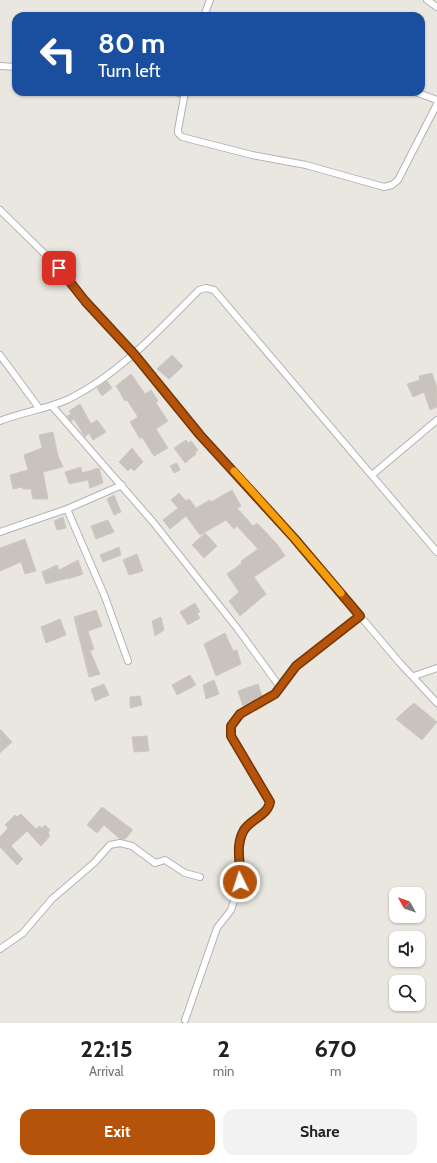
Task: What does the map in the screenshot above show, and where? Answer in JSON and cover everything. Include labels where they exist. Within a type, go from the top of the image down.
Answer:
[{"type":"street","points":[[206,12],[210,0]]},
{"type":"street","points":[[427,0],[437,8]]},
{"type":"street","points":[[0,66],[12,67]]},
{"type":"street","points":[[184,96],[178,130],[179,135],[182,137],[252,155],[306,165],[384,187],[392,185],[398,180],[437,104]]},
{"type":"street","points":[[425,96],[437,100]]},
{"type":"street","points":[[0,210],[59,268],[85,301],[134,354],[200,435],[294,538],[360,616],[437,703]]},
{"type":"street","points":[[0,421],[38,408],[52,406],[78,394],[134,354],[199,290],[206,288],[214,290],[437,552]]},
{"type":"street","points":[[0,355],[38,408]]},
{"type":"street","points":[[52,406],[154,522],[237,628],[280,687]]},
{"type":"street","points":[[372,475],[437,420]]},
{"type":"street","points":[[0,532],[67,508],[122,485]]},
{"type":"street","points":[[67,508],[105,597],[128,661]]},
{"type":"street","points":[[186,1020],[217,928],[226,919],[234,903],[241,874],[238,857],[243,831],[249,824],[268,809],[270,802],[231,736],[231,726],[240,714],[268,700],[296,666],[360,616]]},
{"type":"street","points":[[414,676],[437,668]]},
{"type":"street","points":[[0,949],[23,933],[52,899],[94,863],[110,845],[115,843],[132,846],[155,863],[165,860],[185,873],[200,877]]},
{"type":"building","points":[[172,355],[183,366],[169,379],[157,369]]},
{"type":"building","points":[[432,373],[437,388],[437,407],[430,410],[424,392],[413,397],[407,384],[420,380],[419,376]]},
{"type":"building","points":[[131,374],[145,394],[151,390],[158,401],[156,403],[168,421],[156,429],[168,448],[154,456],[142,437],[140,439],[130,422],[138,417],[127,400],[125,401],[116,386]]},
{"type":"building","points":[[107,381],[112,388],[102,396],[97,388]]},
{"type":"building","points":[[80,404],[91,424],[97,420],[106,432],[93,440],[89,433],[85,437],[74,419],[71,421],[67,416],[71,414],[69,411]]},
{"type":"building","points":[[53,432],[58,456],[63,467],[43,472],[48,499],[33,499],[31,489],[23,489],[22,487],[13,489],[10,475],[28,470],[24,455],[42,448],[39,435]]},
{"type":"building","points":[[186,440],[188,443],[191,441],[198,450],[195,452],[196,454],[185,463],[174,448]]},
{"type":"building","points":[[132,448],[143,462],[134,471],[131,468],[128,471],[119,462]]},
{"type":"building","points":[[177,463],[180,470],[174,473],[170,466]]},
{"type":"building","points":[[81,467],[82,473],[99,468],[103,483],[90,488],[88,480],[69,484],[65,472]]},
{"type":"building","points":[[232,490],[241,506],[237,508],[253,526],[257,523],[277,544],[285,556],[254,577],[266,594],[240,616],[229,601],[239,592],[227,574],[242,563],[241,561],[258,549],[237,526],[234,529],[226,520],[200,535],[186,516],[170,529],[163,520],[178,508],[171,500],[179,493],[186,501],[189,499],[196,508],[210,500],[211,502]]},
{"type":"building","points":[[114,495],[121,512],[114,515],[107,499]]},
{"type":"building","points":[[63,517],[66,528],[57,530],[54,521]]},
{"type":"building","points":[[108,520],[114,532],[96,539],[91,526]]},
{"type":"building","points":[[205,533],[217,546],[204,558],[192,545]]},
{"type":"building","points":[[25,539],[36,571],[25,574],[21,562],[0,571],[0,548]]},
{"type":"building","points":[[119,547],[121,555],[103,562],[100,555]]},
{"type":"building","points":[[137,554],[143,571],[129,575],[123,560]]},
{"type":"building","points":[[78,560],[83,574],[46,584],[42,572],[57,565],[59,570]]},
{"type":"building","points":[[195,603],[200,612],[197,613],[200,618],[188,625],[180,612]]},
{"type":"building","points":[[96,610],[102,626],[88,631],[94,649],[90,651],[100,674],[89,677],[74,617]]},
{"type":"building","points":[[161,617],[164,630],[155,636],[152,621]]},
{"type":"building","points":[[60,619],[66,635],[46,643],[41,627]]},
{"type":"building","points":[[225,633],[233,651],[237,650],[241,664],[216,676],[204,644]]},
{"type":"building","points":[[190,675],[196,685],[177,695],[172,685]]},
{"type":"building","points":[[214,680],[219,694],[206,699],[203,685]]},
{"type":"building","points":[[104,684],[109,695],[95,701],[91,689]]},
{"type":"building","points":[[258,684],[262,696],[243,706],[238,691]]},
{"type":"building","points":[[140,696],[142,705],[130,708],[130,697]]},
{"type":"building","points":[[414,703],[437,722],[422,740],[396,719]]},
{"type":"building","points":[[0,729],[12,742],[0,753]]},
{"type":"building","points":[[147,736],[149,751],[134,752],[132,737]]},
{"type":"building","points":[[102,807],[133,830],[125,839],[120,839],[104,825],[97,833],[87,825]]},
{"type":"building","points":[[21,814],[36,829],[39,826],[42,828],[45,825],[50,830],[48,833],[50,836],[41,846],[27,831],[11,846],[23,859],[17,865],[0,847],[0,837],[8,828],[5,825],[15,815],[17,817]]},
{"type":"slow traffic","points":[[234,471],[341,593]]},
{"type":"route","points":[[59,268],[85,301],[134,354],[200,435],[294,538],[360,616],[296,666],[275,694],[268,700],[240,714],[231,726],[231,736],[270,802],[268,809],[249,824],[243,831],[238,857],[241,874],[240,882]]}]
